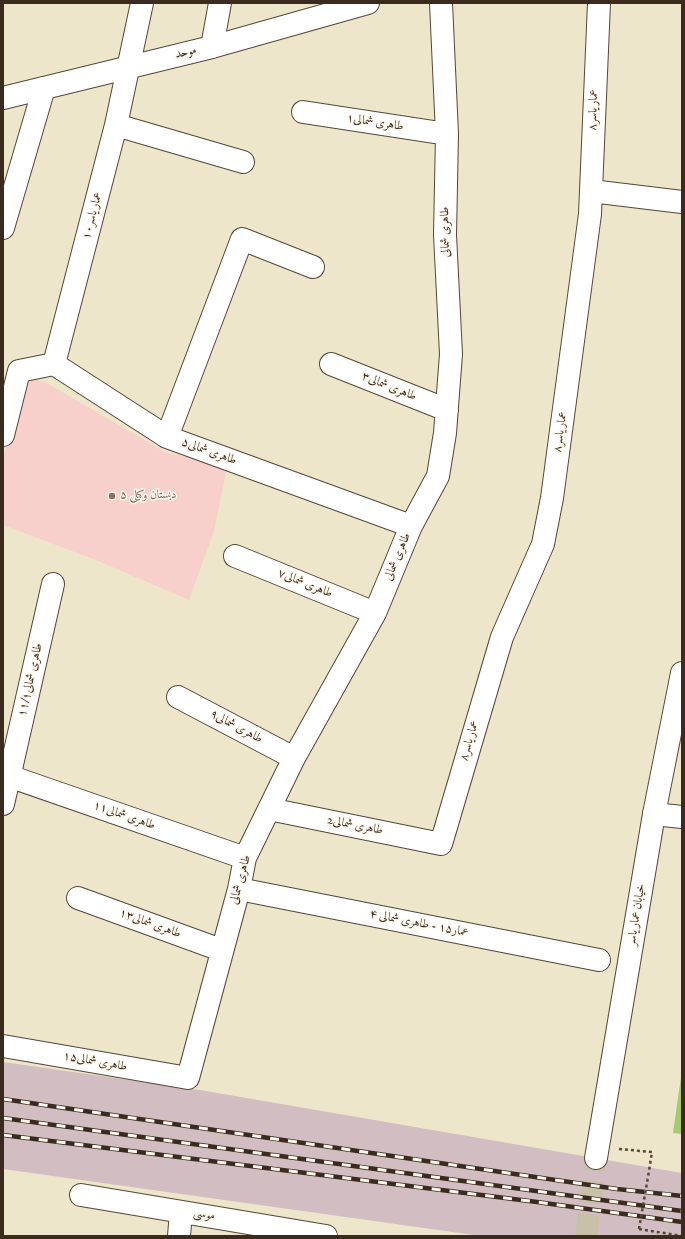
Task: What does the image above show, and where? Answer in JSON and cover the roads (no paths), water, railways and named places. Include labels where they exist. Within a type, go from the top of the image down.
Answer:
[{"type":"street","name":"عمار یاسر۱۰","points":[[54,364],[116,125],[142,3]]},
{"type":"street","points":[[212,47],[220,3]]},
{"type":"street","name":"موحد","points":[[3,98],[212,47],[368,3]]},
{"type":"street","name":"طاهری شمالی","points":[[188,1078],[221,950],[239,889],[245,858],[294,758],[375,613],[411,526],[438,476],[451,354],[445,235],[447,134],[441,3]]},
{"type":"street","name":"عمار یاسر۸","points":[[441,844],[502,637],[543,544],[554,482],[589,222],[599,3]]},
{"type":"street","points":[[3,228],[44,88]]},
{"type":"street","name":"طاهری شمالی۱","points":[[303,112],[447,134]]},
{"type":"street","points":[[116,125],[243,162]]},
{"type":"street","points":[[591,191],[682,202]]},
{"type":"street","points":[[167,437],[242,239],[313,267]]},
{"type":"street","points":[[3,435],[19,371],[54,364]]},
{"type":"street","name":"طاهری شمالی۵","points":[[54,364],[167,437],[411,526]]},
{"type":"street","name":"طاهری شمالی۳","points":[[331,364],[446,410]]},
{"type":"street","name":"طاهری شمالی۷","points":[[235,556],[375,613]]},
{"type":"street","name":"طاهری شمالی۱۱/۱","points":[[3,804],[6,775],[53,584]]},
{"type":"street","name":"خیابان عمار یاسر","points":[[596,1158],[654,814],[682,673]]},
{"type":"street","name":"طاهری شمالی۹","points":[[178,697],[294,758]]},
{"type":"street","name":"طاهری شمالی۱۱","points":[[6,775],[245,858]]},
{"type":"street","name":"طاهری شمالی2","points":[[269,809],[441,844]]},
{"type":"street","points":[[654,814],[682,817]]},
{"type":"street","name":"عمار۱۵ - طاهری شمالی ۴","points":[[239,889],[599,960]]},
{"type":"street","name":"طاهری شمالی۱۳","points":[[78,898],[221,950]]},
{"type":"street","name":"طاهری شمالی۱۵","points":[[3,1046],[188,1078]]},
{"type":"street","name":"موسی","points":[[81,1195],[326,1236]]},
{"type":"street","points":[[178,1236],[181,1212]]},
{"type":"tunnel","points":[[586,1236],[596,1158]]},
{"type":"railway","points":[[3,1099],[617,1189],[682,1196]]},
{"type":"railway","points":[[3,1118],[682,1211]]},
{"type":"railway","points":[[3,1135],[537,1202],[682,1222]]},
{"type":"place","name":"دبستان وکیلی ۵","points":[[112,496]]}]
